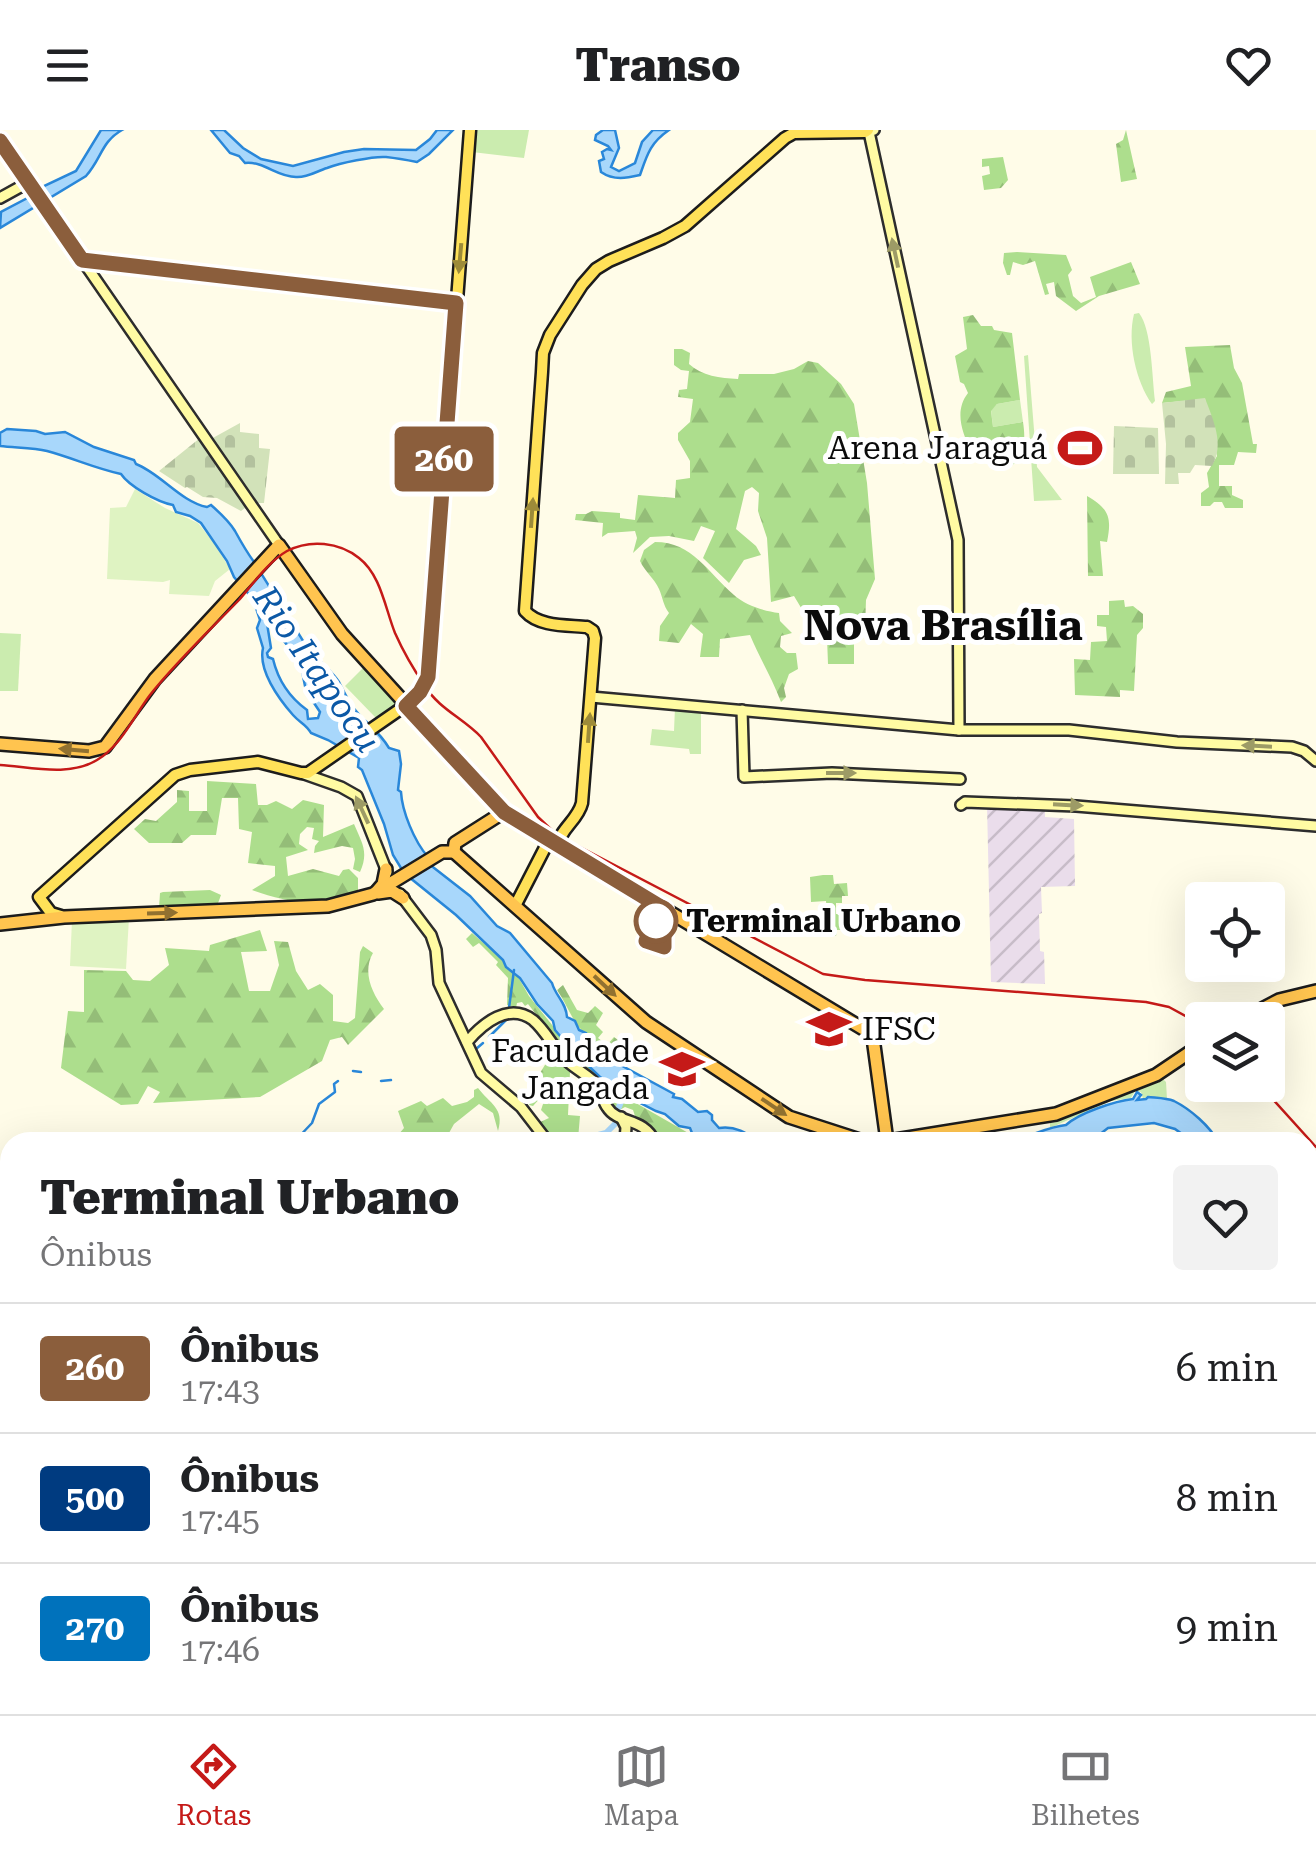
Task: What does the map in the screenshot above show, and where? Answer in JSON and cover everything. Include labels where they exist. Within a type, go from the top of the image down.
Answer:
[{"type":"highway","points":[[0,744],[93,751],[102,748],[176,656],[280,545],[342,634],[503,813],[868,1031],[874,1038],[886,1132]]},
{"type":"highway","points":[[454,852],[455,843],[503,813]]},
{"type":"highway","points":[[373,894],[445,851],[454,852],[646,1022],[788,1117],[835,1132]]},
{"type":"highway","points":[[373,894],[382,884],[386,869]]},
{"type":"highway","points":[[0,924],[64,916],[321,907],[389,891],[403,898]]},
{"type":"highway","points":[[1274,1002],[1316,991]]},
{"type":"highway","points":[[947,1132],[1056,1114],[1152,1077],[1185,1056]]},
{"type":"highway","points":[[1152,1077],[1176,1077],[1177,1062]]},
{"type":"main road","points":[[301,774],[310,772],[406,706],[428,677],[470,130]]},
{"type":"main road","points":[[515,906],[553,842],[578,815],[582,803],[596,638],[587,627],[540,621],[525,611],[543,353],[560,319],[596,270],[685,226],[793,132],[870,130],[958,540],[959,730]]},
{"type":"main road","points":[[0,141],[28,188],[280,545]]},
{"type":"main road","points":[[0,198],[28,188]]},
{"type":"main road","points":[[591,697],[959,730],[1074,730],[1177,742],[1292,748],[1304,751],[1316,761]]},
{"type":"main road","points":[[742,710],[744,777],[832,773],[960,779]]},
{"type":"main road","points":[[64,916],[53,914],[39,897],[176,775],[256,762],[341,786],[357,796],[386,869],[433,939],[439,983],[462,1032],[470,1038],[484,1076],[521,1106],[540,1132]]},
{"type":"main road","points":[[945,778],[964,800],[1316,826]]},
{"type":"main road","points":[[470,1038],[502,1015],[530,1018],[564,1058],[598,1087],[608,1109],[649,1132]]},
{"type":"main road","points":[[622,1117],[626,1130]]},
{"type":"main road","points":[[626,1130],[637,1124]]},
{"type":"shaded area","points":[[987,805],[1045,807],[1045,817],[1074,819],[1075,886],[1041,887],[1040,951],[1044,952],[1045,984],[991,982]]},
{"type":"green space","points":[[474,130],[529,130],[524,158],[472,152]]},
{"type":"green space","points":[[1126,130],[1137,179],[1121,182],[1116,144],[1123,140]]},
{"type":"green space","points":[[1003,157],[1008,180],[1001,188],[984,190],[982,176],[990,174],[989,166],[982,167],[982,159]]},
{"type":"green space","points":[[1004,253],[1066,255],[1072,270],[1068,275],[1073,296],[1081,303],[1096,297],[1090,277],[1131,262],[1140,284],[1099,296],[1076,311],[1056,296],[1054,282],[1046,284],[1049,294],[1045,295],[1035,261],[1023,265],[1013,262],[1007,275]]},
{"type":"green space","points":[[1139,313],[1149,342],[1155,401],[1152,404],[1141,385],[1132,349],[1134,314]]},
{"type":"green space","points":[[973,315],[981,326],[1012,333],[1020,400],[997,404],[991,411],[993,427],[1023,422],[1024,443],[1016,462],[1004,469],[994,460],[992,442],[984,439],[984,444],[971,451],[961,422],[961,407],[968,393],[960,382],[955,356],[967,349],[963,317]]},
{"type":"green space","points":[[1230,345],[1234,368],[1242,383],[1253,444],[1257,444],[1256,453],[1238,452],[1234,465],[1219,465],[1219,486],[1232,486],[1232,495],[1243,500],[1243,508],[1225,508],[1222,502],[1201,506],[1201,493],[1209,487],[1207,473],[1217,456],[1205,399],[1162,403],[1166,392],[1191,386],[1185,347]]},
{"type":"green space","points":[[674,349],[690,353],[689,364],[700,371],[725,378],[774,374],[808,361],[818,363],[841,384],[854,404],[867,483],[875,579],[866,600],[865,629],[854,633],[854,664],[828,664],[826,611],[803,611],[794,596],[771,602],[767,538],[758,511],[759,493],[752,487],[745,491],[736,529],[761,555],[744,560],[729,583],[703,558],[715,531],[701,526],[694,541],[650,537],[633,553],[635,531],[602,537],[603,523],[575,520],[576,514],[592,511],[620,513],[620,518],[635,520],[638,495],[675,498],[676,480],[690,478],[690,461],[678,433],[690,422],[693,399],[678,397],[679,390],[687,389],[689,371],[674,365]]},
{"type":"green space","points":[[1028,355],[1037,467],[1062,500],[1034,501],[1024,356]]},
{"type":"green space","points":[[1205,398],[1218,441],[1216,458],[1212,466],[1195,465],[1190,473],[1178,473],[1179,484],[1165,484],[1162,403]]},
{"type":"green space","points":[[1020,400],[1023,422],[993,427],[991,410],[997,404]]},
{"type":"green space","points":[[240,423],[240,432],[259,434],[259,448],[270,449],[264,503],[255,503],[211,439]]},
{"type":"green space","points":[[1114,426],[1158,428],[1159,474],[1113,474]]},
{"type":"green space","points":[[200,438],[249,505],[241,511],[217,498],[203,497],[159,471]]},
{"type":"green space","points":[[135,489],[198,523],[214,543],[230,569],[215,581],[209,596],[169,594],[170,580],[107,579],[110,508],[126,507]]},
{"type":"green space","points":[[1087,496],[1100,505],[1109,520],[1107,542],[1100,541],[1103,576],[1088,576]]},
{"type":"green space","points":[[655,542],[690,553],[743,602],[779,613],[780,621],[792,633],[781,636],[780,647],[787,653],[796,653],[798,669],[789,674],[784,688],[786,697],[781,702],[750,635],[720,639],[719,657],[700,657],[703,634],[691,624],[679,643],[659,641],[660,626],[669,613],[657,585],[640,561],[644,550]]},
{"type":"green space","points":[[1124,600],[1125,607],[1133,606],[1143,614],[1143,628],[1137,635],[1134,691],[1120,690],[1120,697],[1075,695],[1074,659],[1090,660],[1091,642],[1107,641],[1106,627],[1097,626],[1097,615],[1109,615],[1109,601]]},
{"type":"green space","points":[[0,633],[21,634],[18,691],[0,691]]},
{"type":"green space","points":[[365,666],[398,702],[377,719],[345,686]]},
{"type":"green space","points":[[675,707],[701,710],[701,754],[650,745],[652,729],[674,731]]},
{"type":"green space","points":[[207,781],[256,784],[258,805],[276,801],[292,809],[303,800],[324,805],[323,837],[354,824],[364,853],[360,872],[353,869],[353,848],[342,846],[314,853],[319,841],[312,839],[314,828],[307,827],[300,834],[299,844],[308,850],[286,857],[288,876],[313,869],[339,876],[349,869],[358,878],[358,891],[334,901],[306,902],[252,890],[275,876],[275,866],[248,863],[252,832],[239,829],[238,798],[222,798],[216,835],[191,835],[182,843],[149,843],[134,829],[145,819],[156,821],[177,802],[177,790],[189,791],[189,811],[207,811]]},
{"type":"green space","points":[[833,875],[834,884],[847,883],[848,896],[842,896],[842,903],[836,903],[843,930],[837,930],[836,936],[828,936],[827,923],[813,923],[812,916],[827,915],[826,901],[811,902],[810,877]]},
{"type":"green space","points":[[210,890],[221,895],[217,906],[159,908],[160,893]]},
{"type":"green space","points":[[129,918],[126,969],[70,966],[72,920]]},
{"type":"green space","points":[[260,930],[267,951],[241,952],[249,991],[270,991],[279,965],[274,941],[288,942],[296,971],[308,990],[320,984],[333,995],[333,1021],[348,1023],[355,1018],[363,946],[373,953],[368,968],[370,982],[384,1009],[348,1045],[342,1037],[330,1040],[322,1061],[260,1097],[153,1103],[160,1092],[148,1086],[138,1104],[121,1105],[61,1068],[68,1011],[84,1012],[84,970],[126,971],[133,980],[150,981],[169,965],[165,948],[209,951],[210,945]]},
{"type":"green space","points":[[472,933],[503,960],[576,1055],[615,1091],[687,1132],[655,1132],[636,1119],[633,1110],[613,1109],[571,1061],[567,1067],[568,1115],[580,1116],[579,1132],[544,1132],[538,1123],[549,1118],[541,1110],[545,1098],[542,1096],[533,1106],[529,1105],[535,1092],[530,1089],[556,1040],[528,1004],[517,1003],[516,1008],[507,1005],[508,978],[479,943],[473,947],[466,939]]},
{"type":"green space","points":[[563,985],[577,1010],[588,1013],[595,1006],[603,1013],[596,1025],[603,1032],[598,1038],[607,1045],[614,1037],[618,1040],[612,1048],[616,1052],[624,1043],[633,1050],[626,1067],[612,1055],[602,1053],[583,1032],[557,990]]},
{"type":"green space","points":[[1163,1079],[1167,1099],[1143,1099],[1141,1092],[1135,1091],[1131,1098],[1111,1101],[1050,1128],[1050,1123],[1058,1118]]},
{"type":"green space","points":[[478,1088],[498,1112],[498,1131],[493,1113],[479,1104],[450,1132],[401,1132],[404,1128],[398,1111],[421,1101],[427,1106],[443,1098],[452,1106],[467,1102],[474,1097]]},
{"type":"water","points":[[101,130],[122,130],[110,140],[86,176],[0,228],[1,212],[76,171]]},
{"type":"water","points":[[211,130],[224,130],[261,159],[293,166],[364,149],[416,150],[437,130],[453,130],[417,162],[373,158],[300,177],[245,163],[230,153]]},
{"type":"water","points":[[603,130],[615,130],[619,148],[611,167],[619,171],[635,163],[642,142],[653,130],[669,130],[653,145],[640,175],[620,178],[601,172],[602,152],[611,150],[595,140]]},
{"type":"water","name":"Rio Itapocu","points":[[7,429],[45,434],[65,432],[134,460],[188,499],[211,505],[221,514],[313,657],[334,676],[353,708],[389,748],[399,751],[398,790],[410,826],[428,857],[404,873],[358,767],[359,758],[311,733],[276,692],[263,665],[257,628],[260,620],[253,599],[234,577],[201,523],[144,493],[121,474],[42,450],[0,446],[0,433]],"holes":[[[265,611],[279,638],[300,661],[306,691],[320,712],[318,718],[308,719],[307,710],[290,694],[273,659],[268,657],[271,648]]]},
{"type":"water","points":[[429,864],[470,896],[497,926],[510,933],[552,983],[567,1017],[597,1044],[603,1055],[612,1056],[617,1063],[698,1112],[707,1111],[719,1128],[744,1132],[692,1132],[615,1090],[573,1051],[503,960],[409,877]]},
{"type":"water","points":[[1137,1092],[1141,1095],[1137,1100],[1148,1097],[1174,1101],[1193,1113],[1211,1132],[1179,1132],[1154,1123],[1108,1128],[1103,1132],[1039,1132],[1066,1125],[1098,1108],[1133,1099]]},
{"type":"waterway","points":[[509,1008],[514,970]]},
{"type":"waterway","points":[[489,1037],[508,1018]]},
{"type":"waterway","points":[[476,1049],[483,1043]]},
{"type":"waterway","points":[[353,1071],[361,1072]]},
{"type":"waterway","points":[[381,1081],[391,1080]]},
{"type":"waterway","points":[[303,1132],[312,1123],[319,1104],[335,1092],[334,1084],[338,1081]]},
{"type":"waterway","points":[[619,1107],[624,1094]]},
{"type":"waterway","points":[[607,1132],[614,1125]]},
{"type":"railway","points":[[0,765],[62,770],[97,760],[120,739],[171,670],[273,561],[305,545],[333,546],[366,565],[377,583],[398,640],[425,686],[437,701],[481,737],[538,817],[557,835],[823,974],[1146,1002],[1185,1016]]},
{"type":"railway","points":[[1275,1102],[1302,1132]]},
{"type":"bus line","name":"260","points":[[0,141],[82,260],[456,303],[428,680],[406,706],[504,812],[664,909],[646,941],[664,947],[664,913]]},
{"type":"place","name":"Arena Jaraguá","points":[[1080,448]]},
{"type":"place","name":"Terminal Urbano","points":[[656,921]]},
{"type":"place","name":"IFSC","points":[[829,1029]]},
{"type":"place","name":"Faculdade Jangada","points":[[682,1069]]},
{"type":"district","name":"Nova Brasília","points":[[943,625]]}]
